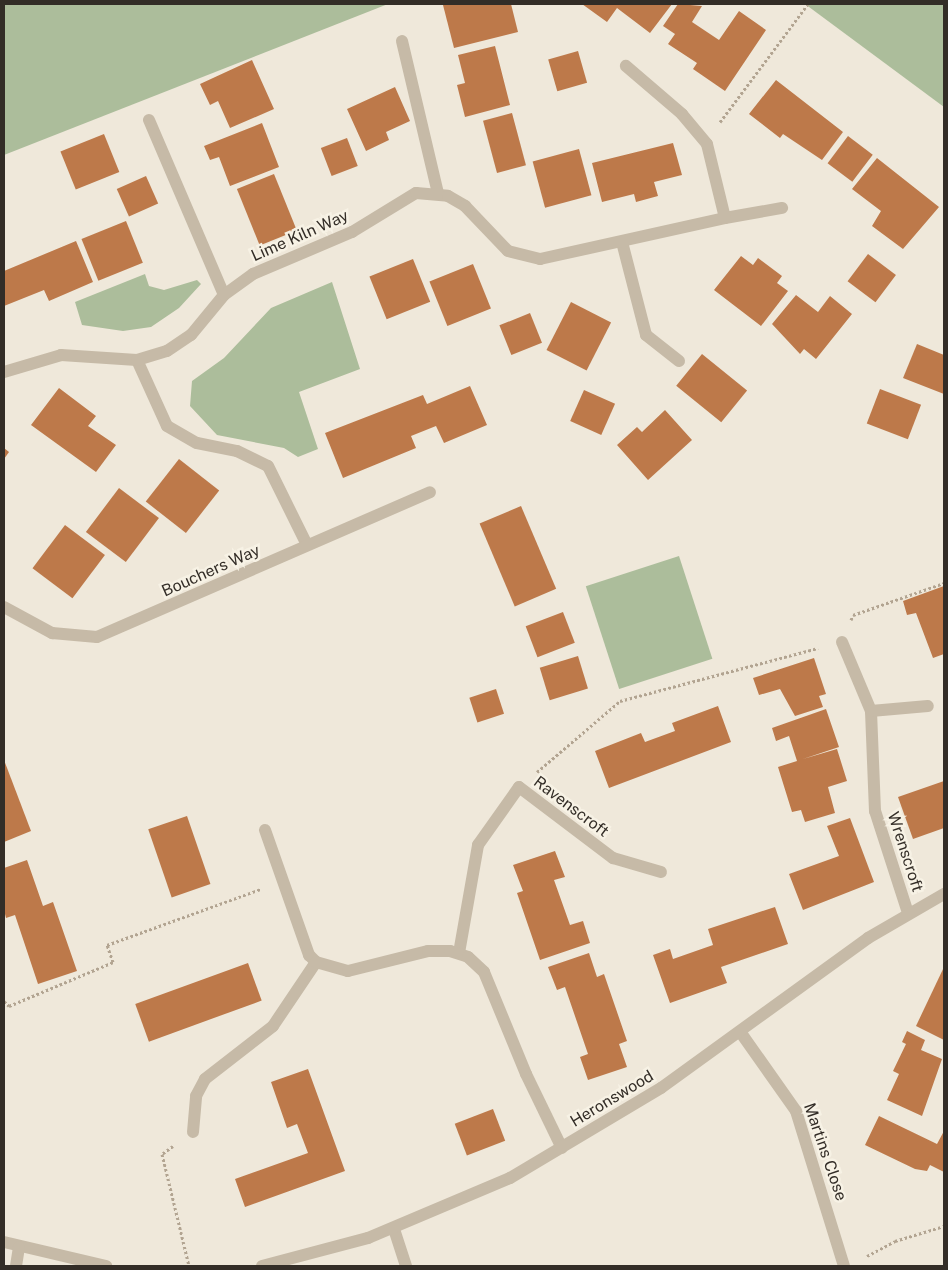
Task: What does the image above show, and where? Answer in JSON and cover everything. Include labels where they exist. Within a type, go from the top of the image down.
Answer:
[{"type":"street","points":[[402,41],[438,194]]},
{"type":"street","points":[[626,66],[682,114],[707,144],[725,218]]},
{"type":"street","points":[[149,120],[224,295]]},
{"type":"street","name":"Lime Kiln Way","points":[[4,372],[43,358],[76,354],[137,360],[167,351],[191,335],[224,295],[270,266],[352,232],[407,197],[438,194],[465,206],[492,239],[518,256],[554,257],[725,218],[782,208]]},
{"type":"street","points":[[622,242],[646,335],[679,361]]},
{"type":"street","points":[[137,360],[167,426],[198,443],[237,451],[268,466],[306,545]]},
{"type":"street","name":"Bouchers Way","points":[[4,607],[59,635],[96,637],[430,492]]},
{"type":"street","name":"Wrenscroft","points":[[842,642],[872,711],[876,819],[908,912]]},
{"type":"street","points":[[872,711],[928,706]]},
{"type":"street","name":"Ravenscroft","points":[[459,953],[478,845],[519,787],[613,858],[661,872]]},
{"type":"street","points":[[265,830],[309,956],[316,962],[348,971],[428,951],[459,953],[484,972],[526,1074],[562,1148]]},
{"type":"street","name":"Heronswood","points":[[262,1266],[394,1229],[510,1178],[662,1088],[908,912],[944,894]]},
{"type":"street","points":[[193,1132],[196,1096],[205,1079],[273,1026],[316,962]]},
{"type":"street","name":"Martins Close","points":[[741,1033],[796,1111],[844,1266]]},
{"type":"street","points":[[394,1229],[406,1266]]},
{"type":"street","points":[[4,1242],[106,1266]]},
{"type":"street","points":[[16,1266],[19,1247]]},
{"type":"path","points":[[707,144],[752,75],[808,4]]},
{"type":"path","points":[[519,787],[620,701],[842,642],[852,615],[944,584]]},
{"type":"path","points":[[4,1001],[9,1006],[113,962],[107,945],[283,881]]},
{"type":"path","points":[[189,1266],[162,1154],[193,1132]]},
{"type":"path","points":[[862,1258],[895,1241],[944,1226]]},
{"type":"green space","points":[[4,4],[388,4],[4,155]]},
{"type":"green space","points":[[805,4],[944,4],[944,107]]},
{"type":"green space","points":[[145,274],[149,286],[164,290],[197,280],[201,284],[179,308],[151,327],[123,331],[82,325],[75,302]]},
{"type":"green space","points":[[332,282],[360,369],[299,392],[318,449],[298,457],[284,448],[217,435],[190,406],[192,381],[224,358],[271,308]]},
{"type":"green space","points":[[679,556],[712,659],[619,689],[586,586]]},
{"type":"building","points":[[511,4],[518,32],[454,48],[443,5]]},
{"type":"building","points":[[582,4],[672,4],[650,33],[617,8],[607,22]]},
{"type":"building","points":[[678,4],[702,6],[692,22],[719,40],[739,11],[766,30],[725,91],[693,69],[697,63],[668,44],[675,34],[663,26]]},
{"type":"building","points":[[495,46],[510,105],[465,117],[457,85],[465,83],[458,55]]},
{"type":"building","points":[[578,51],[587,83],[557,91],[548,60]]},
{"type":"building","points":[[252,60],[274,109],[230,128],[218,101],[210,105],[200,84]]},
{"type":"building","points":[[776,80],[843,132],[822,160],[783,134],[780,138],[749,114]]},
{"type":"building","points":[[395,87],[410,121],[386,132],[389,140],[366,151],[347,109]]},
{"type":"building","points":[[512,113],[526,165],[497,173],[483,121]]},
{"type":"building","points":[[262,123],[279,167],[230,186],[219,157],[210,160],[204,146]]},
{"type":"building","points":[[104,134],[119,172],[76,190],[60,152]]},
{"type":"building","points":[[848,136],[873,155],[852,182],[828,163]]},
{"type":"building","points":[[347,138],[358,166],[332,176],[321,148]]},
{"type":"building","points":[[673,143],[682,175],[654,182],[658,196],[636,202],[634,194],[602,202],[592,163]]},
{"type":"building","points":[[579,149],[591,195],[545,208],[533,161]]},
{"type":"building","points":[[877,158],[939,207],[903,249],[872,226],[881,211],[852,189]]},
{"type":"building","points":[[274,174],[297,231],[260,246],[237,189]]},
{"type":"building","points":[[146,176],[158,203],[129,216],[117,189]]},
{"type":"building","points":[[126,221],[143,263],[98,281],[81,239]]},
{"type":"building","points":[[76,241],[93,282],[49,301],[44,290],[4,306],[4,271]]},
{"type":"building","points":[[868,254],[896,275],[875,302],[848,281]]},
{"type":"building","points":[[741,256],[753,265],[758,258],[782,276],[777,283],[788,291],[761,326],[714,290]]},
{"type":"building","points":[[413,259],[430,302],[387,319],[369,277]]},
{"type":"building","points":[[473,264],[491,309],[447,326],[429,282]]},
{"type":"building","points":[[796,295],[818,312],[830,296],[852,314],[816,359],[804,349],[800,354],[772,324]]},
{"type":"building","points":[[571,302],[611,322],[587,371],[546,350]]},
{"type":"building","points":[[530,313],[542,343],[511,355],[499,325]]},
{"type":"building","points":[[917,344],[944,355],[944,394],[903,378]]},
{"type":"building","points":[[702,354],[747,391],[721,422],[676,386]]},
{"type":"building","points":[[470,386],[487,425],[444,443],[436,426],[411,436],[416,448],[343,478],[325,433],[423,395],[427,404]]},
{"type":"building","points":[[59,388],[96,416],[88,426],[116,445],[96,472],[31,425]]},
{"type":"building","points":[[880,389],[921,405],[908,439],[867,424]]},
{"type":"building","points":[[584,390],[615,404],[601,435],[570,421]]},
{"type":"building","points":[[665,410],[692,440],[648,480],[617,445],[637,427],[642,432]]},
{"type":"building","points":[[4,448],[9,452],[4,459]]},
{"type":"building","points":[[179,459],[219,490],[186,533],[146,502]]},
{"type":"building","points":[[119,488],[159,518],[126,562],[86,532]]},
{"type":"building","points":[[521,506],[556,589],[515,606],[480,524]]},
{"type":"building","points":[[65,525],[105,555],[72,598],[33,568]]},
{"type":"building","points":[[944,586],[944,654],[933,658],[916,613],[907,615],[903,601]]},
{"type":"building","points":[[563,612],[575,643],[537,657],[526,626]]},
{"type":"building","points":[[578,656],[588,689],[550,700],[540,668]]},
{"type":"building","points":[[814,658],[826,694],[819,696],[823,707],[795,716],[780,689],[759,695],[753,678]]},
{"type":"building","points":[[496,689],[504,714],[477,722],[469,698]]},
{"type":"building","points":[[718,706],[731,742],[609,788],[595,751],[641,733],[645,742],[675,731],[672,723]]},
{"type":"building","points":[[826,709],[839,747],[803,759],[837,749],[847,781],[828,787],[835,813],[805,822],[801,810],[792,812],[778,767],[797,761],[789,736],[776,741],[772,728]]},
{"type":"building","points":[[4,760],[31,831],[4,842]]},
{"type":"building","points":[[944,781],[944,828],[913,839],[898,797]]},
{"type":"building","points":[[187,816],[210,884],[172,897],[148,829]]},
{"type":"building","points":[[850,818],[874,882],[803,910],[789,874],[839,856],[827,826]]},
{"type":"building","points":[[555,851],[565,877],[554,880],[570,925],[583,921],[590,943],[540,960],[517,893],[523,891],[513,865]]},
{"type":"building","points":[[27,860],[43,906],[53,902],[77,971],[38,984],[15,915],[6,918],[4,910],[4,868]]},
{"type":"building","points":[[775,907],[788,944],[721,967],[727,983],[670,1003],[653,955],[670,949],[673,959],[713,945],[708,929]]},
{"type":"building","points":[[589,953],[597,977],[604,974],[627,1041],[619,1044],[627,1067],[588,1080],[580,1057],[588,1054],[565,987],[557,990],[548,967]]},
{"type":"building","points":[[248,963],[262,1001],[149,1042],[135,1004]]},
{"type":"building","points":[[944,967],[944,1040],[916,1026]]},
{"type":"building","points":[[907,1031],[925,1040],[921,1050],[942,1059],[922,1116],[887,1100],[899,1074],[893,1071],[906,1044],[902,1042]]},
{"type":"building","points":[[308,1069],[345,1171],[245,1207],[235,1179],[308,1153],[297,1124],[287,1128],[271,1082]]},
{"type":"building","points":[[493,1109],[505,1141],[467,1155],[455,1124]]},
{"type":"building","points":[[879,1116],[937,1144],[944,1131],[944,1172],[930,1165],[927,1171],[915,1169],[865,1145]]}]
